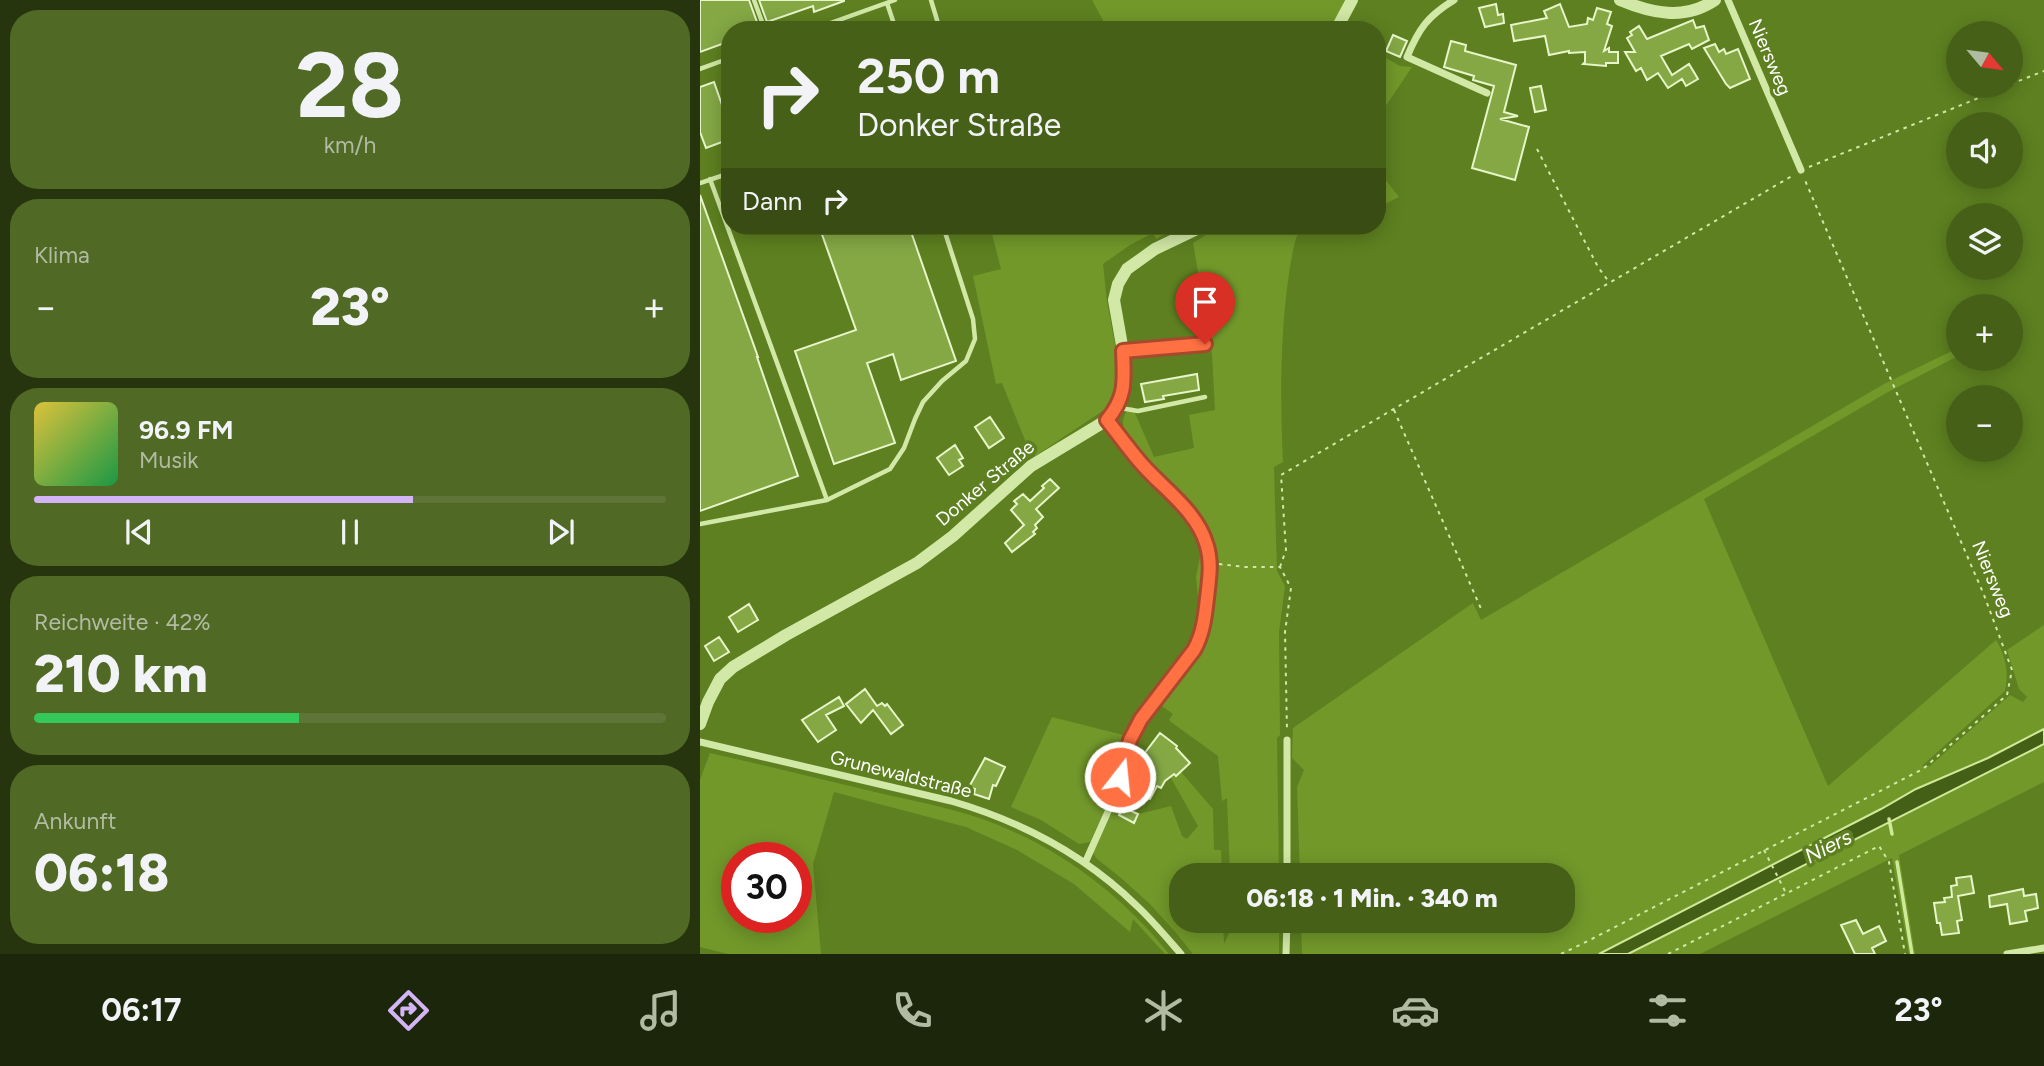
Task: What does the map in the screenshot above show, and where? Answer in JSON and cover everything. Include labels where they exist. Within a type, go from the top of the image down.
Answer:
[{"type":"street","points":[[1341,21],[1352,0]]},
{"type":"street","points":[[1454,0],[1426,20],[1416,34],[1407,57],[1487,93]]},
{"type":"street","points":[[1620,0],[1654,12],[1672,14],[1691,11],[1714,0]]},
{"type":"street","name":"Niersweg","points":[[1728,0],[1801,170]]},
{"type":"street","name":"Donker Straße","points":[[700,724],[720,679],[733,667],[917,563],[953,536],[1031,466],[1107,420],[1117,408],[1125,384],[1123,351],[1114,300],[1118,284],[1127,269],[1155,249],[1184,235]]},
{"type":"street","points":[[1085,863],[1115,796],[1130,740],[1141,719],[1200,639],[1210,563],[1207,546],[1193,517],[1141,463],[1107,420]]},
{"type":"street","points":[[1287,740],[1287,863]]},
{"type":"street","name":"Grunewaldstraße","points":[[700,742],[979,809],[1028,830],[1085,863],[1127,895],[1181,954]]},
{"type":"street","points":[[1286,954],[1287,933]]},
{"type":"street","points":[[2007,954],[2044,948]]},
{"type":"lane","points":[[754,0],[762,21]]},
{"type":"lane","points":[[836,21],[895,0]]},
{"type":"lane","points":[[931,0],[937,21]]},
{"type":"lane","points":[[887,3],[893,21]]},
{"type":"lane","points":[[700,69],[721,61]]},
{"type":"lane","points":[[700,183],[721,176]]},
{"type":"lane","points":[[710,179],[721,209]]},
{"type":"lane","points":[[730,235],[827,500]]},
{"type":"lane","points":[[700,524],[827,500],[890,469],[904,448],[923,402],[966,360],[975,339],[973,319],[946,235]]},
{"type":"lane","points":[[1123,351],[1205,344]]},
{"type":"lane","points":[[1117,408],[1138,411],[1205,397]]},
{"type":"path","points":[[2023,79],[2044,71]]},
{"type":"path","points":[[1287,740],[1284,632],[1292,588],[1280,567],[1286,550],[1281,475],[1801,170],[1977,98]]},
{"type":"path","points":[[1537,149],[1598,267],[1610,283]]},
{"type":"path","name":"Niersweg","points":[[1560,954],[1923,769],[2007,695],[2011,670],[1984,595],[1801,170]]},
{"type":"path","points":[[1393,409],[1482,611]]},
{"type":"path","points":[[1210,563],[1280,567]]},
{"type":"path","points":[[1668,954],[1879,846],[1889,862],[1905,954]]},
{"type":"path","points":[[1764,850],[1785,892]]},
{"type":"shaded area","points":[[1092,0],[1346,0],[1336,21],[1103,21]]},
{"type":"shaded area","points":[[1386,58],[1400,66],[1412,67],[1386,106]]},
{"type":"shaded area","points":[[1386,180],[1399,197],[1386,204]]},
{"type":"shaded area","points":[[992,235],[1149,235],[1103,264],[1121,376],[1113,404],[1035,456],[1034,453],[1031,455],[1002,383],[996,384],[973,276],[1001,269]]},
{"type":"shaded area","points":[[1206,235],[1297,235],[1284,315],[1281,389],[1283,462],[1274,467],[1277,571],[1285,586],[1279,632],[1279,863],[1230,863],[1227,798],[1222,801],[1218,756],[1171,722],[1169,720],[1173,714],[1156,702],[1199,647],[1211,576],[1219,568],[1219,561],[1214,557],[1190,508],[1131,445],[1124,430],[1124,417],[1132,406],[1154,457],[1194,448],[1189,415],[1215,410],[1212,354],[1193,243]]},
{"type":"shaded area","points":[[1946,354],[1946,362],[1888,392],[1704,499],[1828,786],[1996,640],[2006,665],[2005,691],[1922,766],[1930,766],[2010,695],[2023,702],[2027,697],[2019,689],[2007,650],[2044,625],[2044,729],[1988,758],[1916,789],[1599,954],[1302,954],[1301,933],[1575,933],[1575,863],[1300,863],[1297,787],[1304,770],[1292,758],[1293,728],[1473,603],[1481,620],[1884,384]]},
{"type":"shaded area","points":[[1203,543],[1207,563],[1201,625],[1196,577]]},
{"type":"shaded area","points":[[1194,647],[1139,718],[1113,792],[1090,842],[1079,844],[1041,820],[1011,807],[1052,717],[1127,736],[1147,702]]},
{"type":"shaded area","points":[[2044,744],[2044,782],[1899,855],[1915,954],[1909,954],[1892,858],[1700,954],[1628,954]]},
{"type":"shaded area","points":[[710,753],[946,808],[1027,838],[1054,853],[1104,888],[1128,909],[1169,954],[1165,954],[1133,919],[1130,932],[1074,884],[1017,850],[966,827],[834,792],[813,864],[821,954],[728,954],[700,947],[700,780]]},
{"type":"shaded area","points":[[1167,768],[1176,776],[1181,772],[1213,809],[1214,850],[1221,850],[1222,863],[1169,863],[1169,925],[1150,904],[1093,853],[1112,812],[1134,823],[1139,814],[1171,806],[1182,836],[1187,839],[1198,826]]},
{"type":"shaded area","points":[[1224,933],[1224,944],[1229,933],[1279,933],[1279,954],[1193,954],[1177,934]]},
{"type":"water","name":"Niers","points":[[2044,729],[2044,744],[1628,954],[1599,954],[1916,789],[1988,758]]},
{"type":"building","points":[[700,0],[749,0],[757,21],[721,21],[721,44],[700,52]]},
{"type":"building","points":[[759,0],[844,0],[814,12],[813,6],[767,21]]},
{"type":"building","points":[[1496,4],[1498,15],[1503,14],[1504,23],[1485,27],[1479,8]]},
{"type":"building","points":[[1560,4],[1569,27],[1587,24],[1588,18],[1593,20],[1597,8],[1611,12],[1607,24],[1612,26],[1604,51],[1609,48],[1609,52],[1618,52],[1618,63],[1606,63],[1606,66],[1583,64],[1585,52],[1569,51],[1549,55],[1545,36],[1514,41],[1511,25],[1547,18],[1544,11]]},
{"type":"building","points":[[1693,20],[1696,28],[1704,26],[1709,40],[1692,49],[1689,44],[1661,56],[1672,75],[1689,64],[1698,79],[1686,86],[1682,79],[1668,88],[1658,73],[1647,80],[1641,68],[1636,71],[1625,52],[1635,52],[1627,38],[1632,35],[1630,32],[1639,26],[1647,39]]},
{"type":"building","points":[[1393,35],[1407,41],[1400,57],[1386,51]]},
{"type":"building","points":[[1451,41],[1466,45],[1465,51],[1516,65],[1504,112],[1518,116],[1500,119],[1529,127],[1515,180],[1472,168],[1494,86],[1473,80],[1474,76],[1444,67]]},
{"type":"building","points":[[1715,44],[1719,52],[1724,49],[1726,54],[1738,49],[1750,79],[1730,88],[1726,84],[1704,48]]},
{"type":"building","points":[[714,82],[721,102],[721,142],[706,148],[700,132],[700,87]]},
{"type":"building","points":[[1541,86],[1546,110],[1535,112],[1530,88]]},
{"type":"building","points":[[700,195],[798,476],[700,511]]},
{"type":"building","points":[[822,235],[912,235],[956,361],[901,380],[893,354],[867,363],[895,443],[834,464],[795,351],[856,330]]},
{"type":"building","points":[[1197,374],[1199,390],[1145,402],[1141,384]]},
{"type":"building","points":[[990,417],[1004,438],[989,448],[975,427]]},
{"type":"building","points":[[955,445],[963,458],[959,460],[963,466],[949,475],[937,458]]},
{"type":"building","points":[[1050,479],[1059,488],[1036,509],[1043,517],[1035,525],[1035,534],[1012,552],[1005,543],[1024,525],[1011,510],[1017,504],[1014,501],[1023,494],[1030,501]]},
{"type":"building","points":[[749,604],[758,620],[738,632],[729,617]]},
{"type":"building","points":[[719,637],[729,652],[714,661],[705,646]]},
{"type":"building","points":[[865,689],[877,706],[887,704],[903,725],[891,734],[873,710],[861,723],[846,704]]},
{"type":"building","points":[[839,697],[844,706],[826,715],[836,730],[818,742],[802,720]]},
{"type":"building","points":[[1160,733],[1177,746],[1190,763],[1176,776],[1174,774],[1165,781],[1161,788],[1157,786],[1150,799],[1139,794],[1131,811],[1138,814],[1134,823],[1119,815],[1142,766],[1138,762]]},
{"type":"building","points":[[985,758],[1005,767],[996,786],[993,785],[989,799],[974,794],[975,789],[969,787]]},
{"type":"building","points":[[1971,876],[1974,893],[1958,896],[1962,920],[1957,921],[1959,933],[1942,935],[1934,903],[1945,902],[1944,898],[1952,897],[1951,886],[1957,885],[1956,878]]},
{"type":"building","points":[[2023,889],[2024,896],[2036,894],[2038,908],[2025,911],[2027,921],[2010,924],[2007,904],[1990,907],[1989,896]]},
{"type":"building","points":[[1856,920],[1863,934],[1879,926],[1886,941],[1872,948],[1875,954],[1855,954],[1841,925]]},
{"type":"waterway","points":[[1889,819],[1892,834]]},
{"type":"waterway","points":[[1897,862],[1912,954]]},
{"type":"route","points":[[1120,777],[1130,740],[1141,719],[1200,639],[1210,563],[1207,546],[1198,525],[1141,463],[1107,420],[1117,408],[1125,384],[1123,351],[1205,344]]}]
